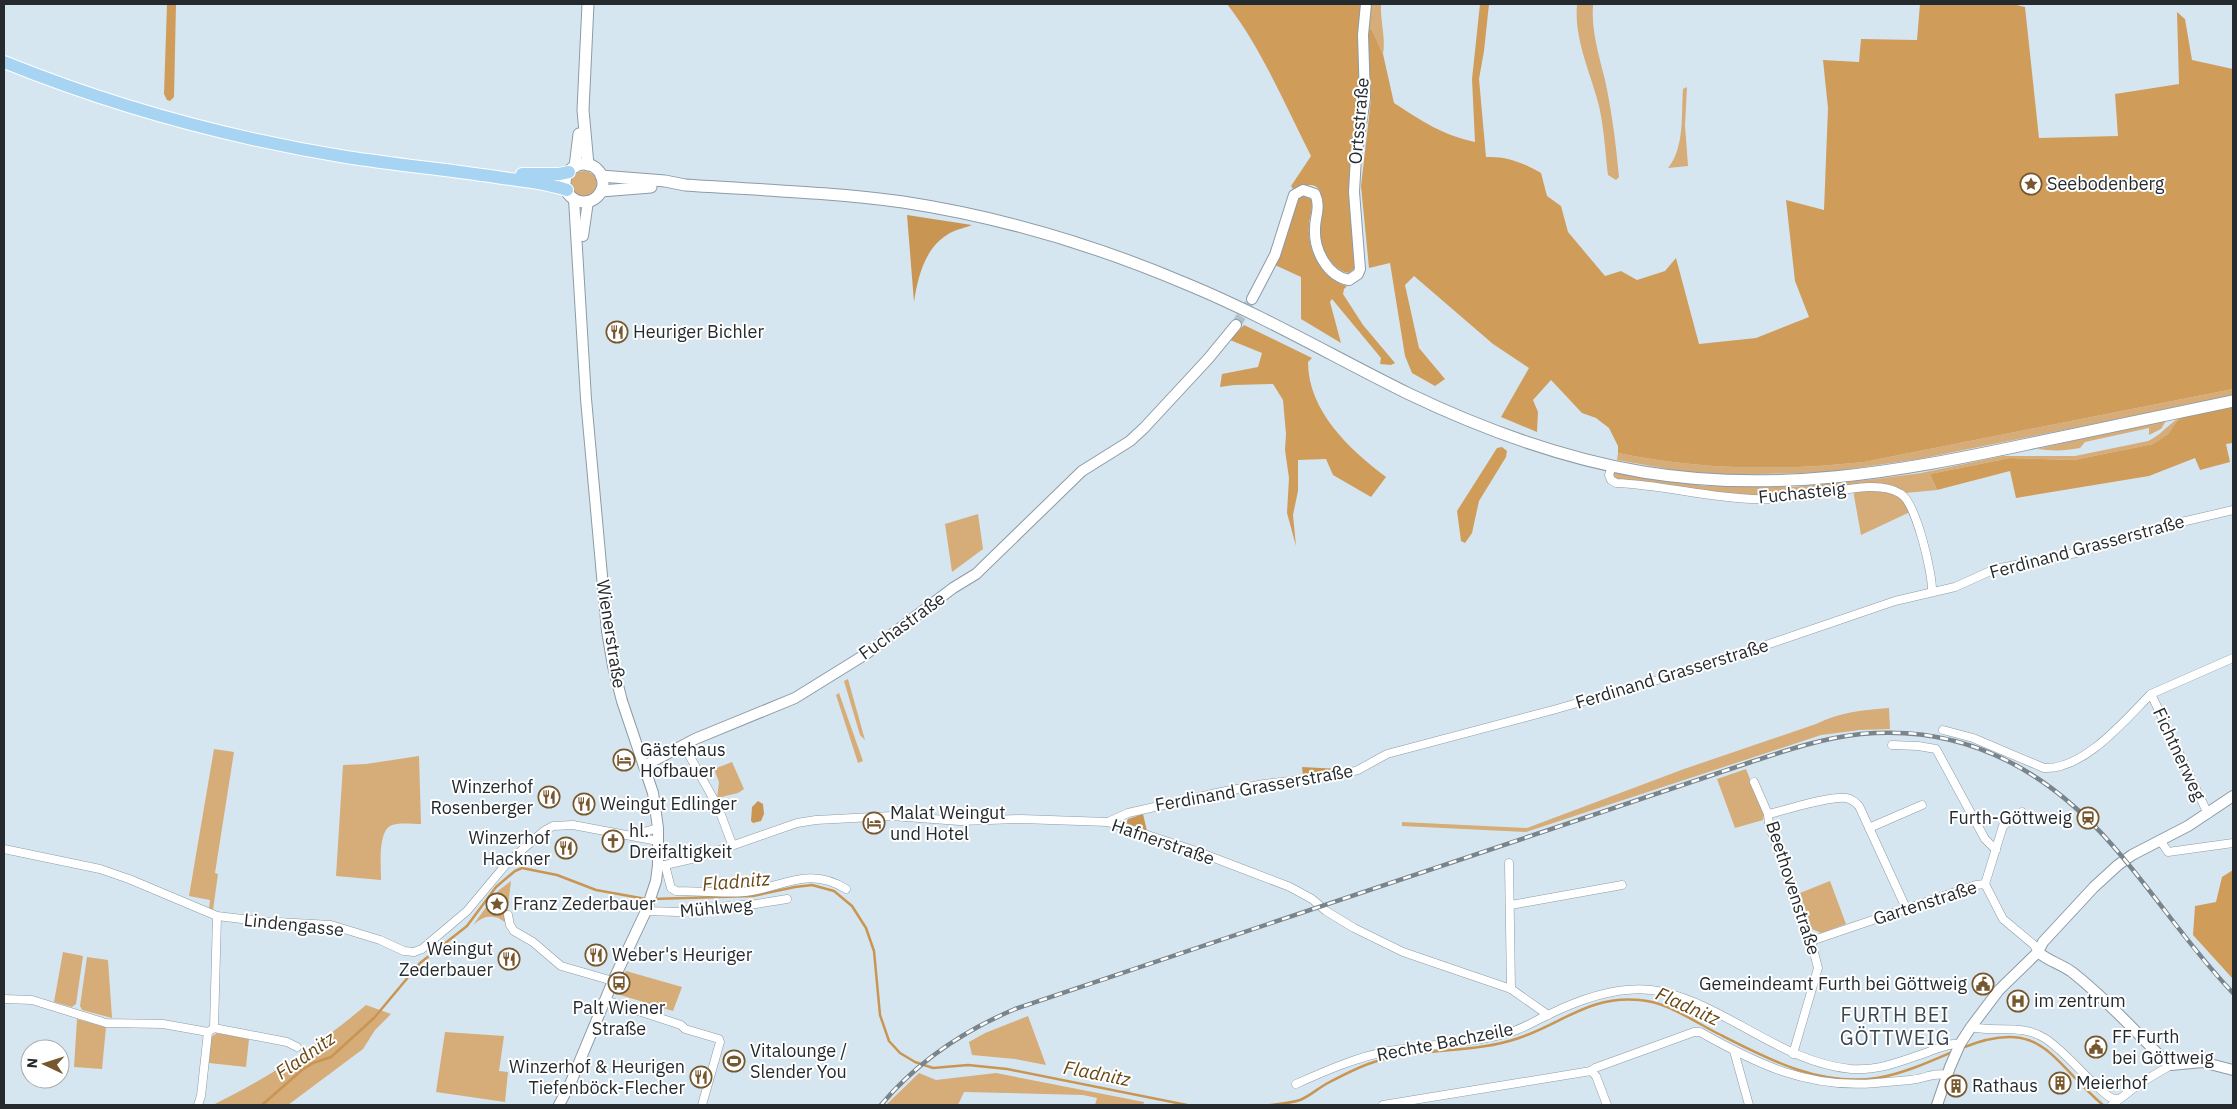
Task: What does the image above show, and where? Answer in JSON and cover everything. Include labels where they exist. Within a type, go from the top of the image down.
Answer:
[{"type":"main road","points":[[570,194],[566,178],[572,169],[582,110],[588,4]]},
{"type":"main road","points":[[4,62],[122,104],[233,134],[345,156],[552,185],[588,201],[597,197],[603,182],[596,169],[588,165],[559,174],[468,172]]},
{"type":"main road","points":[[582,110],[588,165]]},
{"type":"main road","points":[[601,176],[665,181],[685,185]]},
{"type":"main road","points":[[601,191],[685,185],[813,193],[903,202],[980,217],[1060,238],[1148,268],[1193,286],[1280,327],[1408,394],[1476,424],[1546,449],[1612,466],[1706,479],[1764,481],[1830,479],[1920,466],[2233,401]]},
{"type":"street","name":"Ortsstraße","points":[[1252,299],[1275,254],[1294,195],[1303,190],[1315,194],[1318,201],[1314,227],[1315,240],[1325,264],[1341,279],[1349,280],[1358,274],[1360,269],[1356,237],[1354,174],[1365,98],[1363,35],[1366,4]]},
{"type":"street","name":"Wienerstraße","points":[[559,1105],[571,1082],[612,981],[646,912],[662,865],[658,841],[656,804],[617,684],[607,631],[586,399],[581,287],[570,194]]},
{"type":"street","name":"Wienerstraße","points":[[581,287],[583,235],[588,201]]},
{"type":"street","name":"Fuchastraße","points":[[644,766],[684,746],[795,698],[866,654],[953,588],[976,574],[1082,471],[1130,441],[1144,428],[1236,325]]},
{"type":"street","name":"Fuchasteig","points":[[1612,466],[1609,475],[1611,480],[1616,483],[1748,498],[1813,494],[1859,488],[1894,490],[1903,494],[1910,502],[1928,557],[1933,582],[1932,592]]},
{"type":"street","name":"Ferdinand Grasserstraße","points":[[1108,822],[1128,813],[1203,795],[1264,784],[1341,776],[1358,770],[1387,754],[1553,710],[1696,669],[1895,601],[1955,587],[1995,569],[2081,552],[2173,524],[2233,510]]},
{"type":"street","points":[[2151,694],[2233,658]]},
{"type":"street","name":"Fichtnerweg","points":[[1943,730],[1973,738],[2044,768],[2052,768],[2078,759],[2098,744],[2151,694],[2208,814]]},
{"type":"street","points":[[1892,745],[1936,749],[1985,839],[1996,850]]},
{"type":"street","points":[[684,746],[718,807],[732,844]]},
{"type":"street","name":"Beethovenstraße","points":[[1754,782],[1768,814],[1769,824],[1818,964],[1818,972],[1793,1054]]},
{"type":"street","points":[[1938,1105],[1960,1044],[1971,1027],[1999,990],[2038,952],[2043,942],[2100,881],[2125,860],[2208,814],[2233,796]]},
{"type":"street","points":[[1768,814],[1845,798],[1854,801],[1906,908]]},
{"type":"street","points":[[1868,828],[1922,805]]},
{"type":"street","points":[[1985,884],[2003,826],[2022,812]]},
{"type":"street","name":"Hafnerstraße","points":[[662,865],[700,856],[797,823],[816,820],[892,816],[960,821],[1021,819],[1108,822],[1196,851],[1290,887],[1312,899],[1326,911],[1354,928],[1403,952],[1511,989],[1548,1015]]},
{"type":"street","name":"Lindengasse","points":[[4,849],[100,869],[129,879],[217,916],[259,922],[332,925],[380,940],[404,951],[414,952],[422,949],[467,911],[508,862],[544,831],[553,826],[573,825],[658,841]]},
{"type":"street","name":"Lindengasse","points":[[632,835],[658,828]]},
{"type":"street","points":[[2160,840],[2168,852],[2233,844]]},
{"type":"street","points":[[1509,863],[1511,989]]},
{"type":"street","points":[[662,865],[672,888],[676,891],[744,892],[789,880],[808,878],[837,883],[846,889]]},
{"type":"street","name":"Gartenstraße","points":[[1811,941],[1976,885],[1985,884],[2003,919],[2034,945],[2038,952]]},
{"type":"street","points":[[1511,905],[1622,885]]},
{"type":"street","name":"Mühlweg","points":[[646,912],[678,912],[690,909],[756,904],[787,899]]},
{"type":"street","points":[[508,915],[510,925],[514,931],[533,942],[560,966],[612,981]]},
{"type":"street","points":[[198,1105],[202,1096],[211,1030],[217,916]]},
{"type":"street","points":[[2038,952],[2070,971],[2164,1061],[2171,1065]]},
{"type":"street","name":"Rechte Bachzeile","points":[[1296,1084],[1367,1056],[1510,1032],[1588,999],[1611,992],[1642,989],[1661,991],[1706,1008],[1793,1054],[1828,1065],[1871,1070],[1886,1067],[1947,1045],[1960,1044]]},
{"type":"street","points":[[4,999],[32,1000],[106,1023],[164,1024],[287,1042],[297,1047]]},
{"type":"street","points":[[605,1000],[681,1025],[685,1029],[719,1039],[720,1042],[702,1105]]},
{"type":"street","points":[[1971,1027],[2024,1030],[2035,1033],[2063,1052],[2115,1103],[2152,1075],[2171,1065],[2195,1061],[2233,1070]]},
{"type":"street","points":[[1383,1105],[1591,1071],[1694,1032],[1700,1032],[1734,1051],[1780,1071],[1827,1083],[1865,1084],[1901,1079],[1910,1080],[1949,1071]]},
{"type":"street","points":[[1734,1051],[1749,1105]]},
{"type":"street","points":[[1591,1071],[1596,1076],[1608,1105]]},
{"type":"shaded area","points":[[167,4],[176,4],[174,97],[170,101],[167,100],[164,94]]},
{"type":"shaded area","points":[[1227,4],[1362,4],[1360,98],[1349,187],[1356,267],[1349,273],[1340,270],[1333,264],[1322,246],[1320,239],[1322,200],[1320,192],[1316,187],[1307,185],[1293,189],[1291,186],[1311,156],[1262,58],[1240,21]]},
{"type":"shaded area","points":[[1371,4],[1381,4],[1383,54],[1372,30],[1368,28]]},
{"type":"shaded area","points":[[1480,4],[1489,4],[1479,79],[1486,157],[1515,161],[1541,173],[1547,196],[1561,206],[1568,232],[1605,276],[1621,271],[1637,280],[1665,271],[1676,258],[1699,344],[1756,338],[1809,317],[1795,281],[1786,200],[1824,210],[1828,108],[1823,60],[1859,62],[1861,39],[1917,40],[1920,4],[2012,4],[2025,7],[2039,138],[2118,136],[2115,94],[2179,84],[2177,12],[2185,19],[2192,60],[2233,69],[2233,389],[1864,462],[1771,468],[1710,466],[1648,459],[1618,453],[1618,446],[1609,428],[1596,418],[1582,413],[1551,380],[1533,400],[1538,412],[1537,432],[1501,417],[1529,368],[1493,344],[1414,276],[1405,285],[1419,348],[1445,379],[1435,386],[1412,373],[1405,356],[1390,263],[1369,268],[1361,186],[1371,99],[1368,28],[1372,30],[1383,54],[1394,103],[1442,131],[1475,142],[1472,79]]},
{"type":"shaded area","points":[[1577,4],[1593,4],[1594,33],[1612,116],[1619,177],[1616,180],[1608,175],[1600,111],[1580,41]]},
{"type":"shaded area","points":[[1687,87],[1685,125],[1688,166],[1668,168],[1680,141],[1683,89]]},
{"type":"shaded area","points":[[584,171],[593,175],[597,184],[593,193],[584,197],[575,193],[571,184],[575,175]]},
{"type":"shaded area","points":[[1303,196],[1311,199],[1309,236],[1318,263],[1331,277],[1347,286],[1343,294],[1363,325],[1395,363],[1391,365],[1380,364],[1381,358],[1332,299],[1330,302],[1341,343],[1301,319],[1301,277],[1275,265],[1297,198]]},
{"type":"shaded area","points":[[907,215],[972,225],[955,230],[934,246],[924,263],[914,302]]},
{"type":"shaded area","points":[[1244,325],[1312,358],[1308,362],[1310,380],[1315,397],[1323,413],[1346,442],[1386,477],[1371,497],[1333,475],[1326,459],[1298,460],[1298,491],[1293,515],[1296,546],[1287,513],[1289,478],[1285,450],[1286,434],[1283,400],[1273,384],[1220,387],[1222,374],[1258,367],[1262,353],[1230,340]]},
{"type":"shaded area","points":[[2233,389],[2233,396],[1919,459],[1829,472],[1735,475],[1679,471],[1617,460],[1618,453],[1648,459],[1710,466],[1771,468],[1864,462]]},
{"type":"shaded area","points":[[2233,406],[2233,443],[2226,444],[2230,462],[2200,470],[2195,458],[2149,476],[2016,498],[2010,471],[1937,490],[1930,474],[2010,458],[2074,460],[2153,444],[2168,434],[2177,421],[2187,415]]},
{"type":"shaded area","points":[[2187,415],[2177,421],[2168,434],[2153,444],[2074,460],[2010,458],[1930,474],[1937,490],[1905,493],[1895,488],[1754,497],[1613,479],[1614,473],[1705,486],[1794,487],[1876,479],[1921,473],[2003,456],[2075,456],[2148,441],[2159,435],[2176,420]]},
{"type":"shaded area","points":[[2167,419],[2161,429],[2149,435],[2149,428],[2085,442],[2080,448],[2069,450],[2037,449]]},
{"type":"shaded area","points":[[1502,447],[1507,451],[1506,457],[1479,501],[1472,533],[1465,543],[1461,541],[1457,511],[1497,448]]},
{"type":"shaded area","points":[[1853,490],[1894,492],[1902,497],[1910,512],[1861,535]]},
{"type":"shaded area","points":[[978,514],[983,549],[952,572],[945,524]]},
{"type":"shaded area","points":[[848,679],[865,740],[860,735],[844,681]]},
{"type":"shaded area","points":[[839,693],[863,761],[858,763],[836,695]]},
{"type":"shaded area","points":[[1889,708],[1890,729],[1860,730],[1821,735],[1526,832],[1402,826],[1402,822],[1527,828],[1684,769],[1843,714]]},
{"type":"shaded area","points":[[214,749],[234,752],[215,873],[218,874],[213,910],[209,909],[210,900],[189,896]]},
{"type":"shaded area","points":[[419,756],[421,824],[397,824],[390,826],[386,830],[381,851],[381,880],[336,876],[343,765],[366,764]]},
{"type":"shaded area","points":[[732,762],[744,789],[738,793],[717,798],[719,782],[714,769]]},
{"type":"shaded area","points":[[1302,767],[1340,769],[1329,773],[1303,776]]},
{"type":"shaded area","points":[[1746,769],[1764,814],[1763,820],[1735,828],[1717,779]]},
{"type":"shaded area","points":[[758,801],[763,804],[764,814],[761,821],[753,823],[751,821],[752,807]]},
{"type":"shaded area","points":[[1143,814],[1147,831],[1126,823],[1128,819]]},
{"type":"shaded area","points":[[2233,870],[2233,979],[2193,935],[2195,906],[2216,902],[2222,877]]},
{"type":"shaded area","points":[[511,881],[506,923],[498,918],[489,916],[473,925],[498,891]]},
{"type":"shaded area","points":[[1830,881],[1846,924],[1821,933],[1812,929],[1800,893]]},
{"type":"shaded area","points":[[63,952],[83,956],[76,1004],[72,1007],[54,1002]]},
{"type":"shaded area","points":[[87,957],[108,960],[112,1018],[82,1010],[80,1006]]},
{"type":"shaded area","points":[[626,971],[682,987],[673,1011],[617,994],[620,987],[623,988],[625,983],[622,981]]},
{"type":"shaded area","points":[[366,1005],[391,1014],[375,1030],[363,1049],[288,1105],[213,1105],[292,1060],[330,1034]]},
{"type":"shaded area","points":[[1028,1016],[1046,1065],[1015,1059],[972,1055],[969,1042],[985,1033]]},
{"type":"shaded area","points":[[77,1019],[106,1027],[102,1069],[74,1067]]},
{"type":"shaded area","points":[[445,1032],[504,1036],[499,1071],[508,1072],[505,1102],[436,1092]]},
{"type":"shaded area","points":[[217,1033],[249,1039],[246,1067],[209,1063],[211,1037]]},
{"type":"shaded area","points":[[919,1073],[936,1080],[996,1073],[1144,1102],[1143,1105],[1095,1105],[1097,1098],[1083,1095],[964,1092],[958,1105],[886,1105]]},
{"type":"waterway","name":"Fladnitz","points":[[262,1105],[302,1070],[313,1063],[331,1057],[374,1018],[420,963],[467,926],[496,887],[515,871],[522,868],[557,875],[596,890],[646,899]]},
{"type":"waterway","name":"Fladnitz","points":[[652,899],[753,896],[812,885],[834,891],[852,906],[866,928],[874,951],[880,1015],[889,1041],[900,1053],[915,1062],[933,1068],[968,1065],[1007,1069],[1187,1105]]},
{"type":"waterway","name":"Fladnitz","points":[[1270,1105],[1300,1100],[1326,1084],[1374,1062],[1410,1054],[1465,1049],[1501,1043],[1535,1032],[1591,1006],[1622,1000],[1650,1001],[1659,1004],[1771,1060],[1812,1074],[1833,1078],[1855,1080],[1896,1074],[1952,1052]]},
{"type":"waterway","name":"Fladnitz","points":[[1962,1048],[1989,1039],[2010,1037],[2028,1040],[2043,1048],[2057,1059],[2103,1105]]},
{"type":"tunnel","points":[[1236,325],[1252,299]]},
{"type":"railway","points":[[881,1105],[910,1075],[942,1049],[977,1027],[1015,1009],[1792,749],[1819,741],[1861,734],[1899,733],[1935,737],[1969,745],[2001,758],[2031,775],[2060,795],[2113,846],[2233,993]]},
{"type":"place","name":"Seebodenberg","points":[[2031,184]]},
{"type":"place","name":"Heuriger Bichler","points":[[617,332]]},
{"type":"place","name":"Gästehaus Hofbauer","points":[[624,760]]},
{"type":"place","name":"Winzerhof Rosenberger","points":[[549,797]]},
{"type":"place","name":"Weingut Edlinger","points":[[584,804]]},
{"type":"place","name":"Furth-Göttweig","points":[[2088,818]]},
{"type":"place","name":"Malat Weingut und Hotel","points":[[874,823]]},
{"type":"place","name":"hl. Dreifaltigkeit","points":[[613,841]]},
{"type":"place","name":"Winzerhof Hackner","points":[[566,848]]},
{"type":"place","name":"Franz Zederbauer","points":[[497,904]]},
{"type":"place","name":"Weber's Heuriger","points":[[596,955]]},
{"type":"place","name":"Weingut Zederbauer","points":[[509,959]]},
{"type":"place","name":"Palt Wiener Straße","points":[[619,983]]},
{"type":"place","name":"Gemeindeamt Furth bei Göttweig","points":[[1983,984]]},
{"type":"place","name":"im zentrum","points":[[2018,1001]]},
{"type":"place","name":"FF Furth bei Göttweig","points":[[2096,1047]]},
{"type":"place","name":"Vitalounge / Slender You","points":[[734,1061]]},
{"type":"place","name":"Winzerhof & Heurigen Tiefenböck-Flecher","points":[[701,1077]]},
{"type":"place","name":"Meierhof","points":[[2060,1083]]},
{"type":"place","name":"Rathaus","points":[[1956,1086]]},
{"type":"district","name":"FURTH BEI GÖTTWEIG","points":[[1895,1026]]}]
